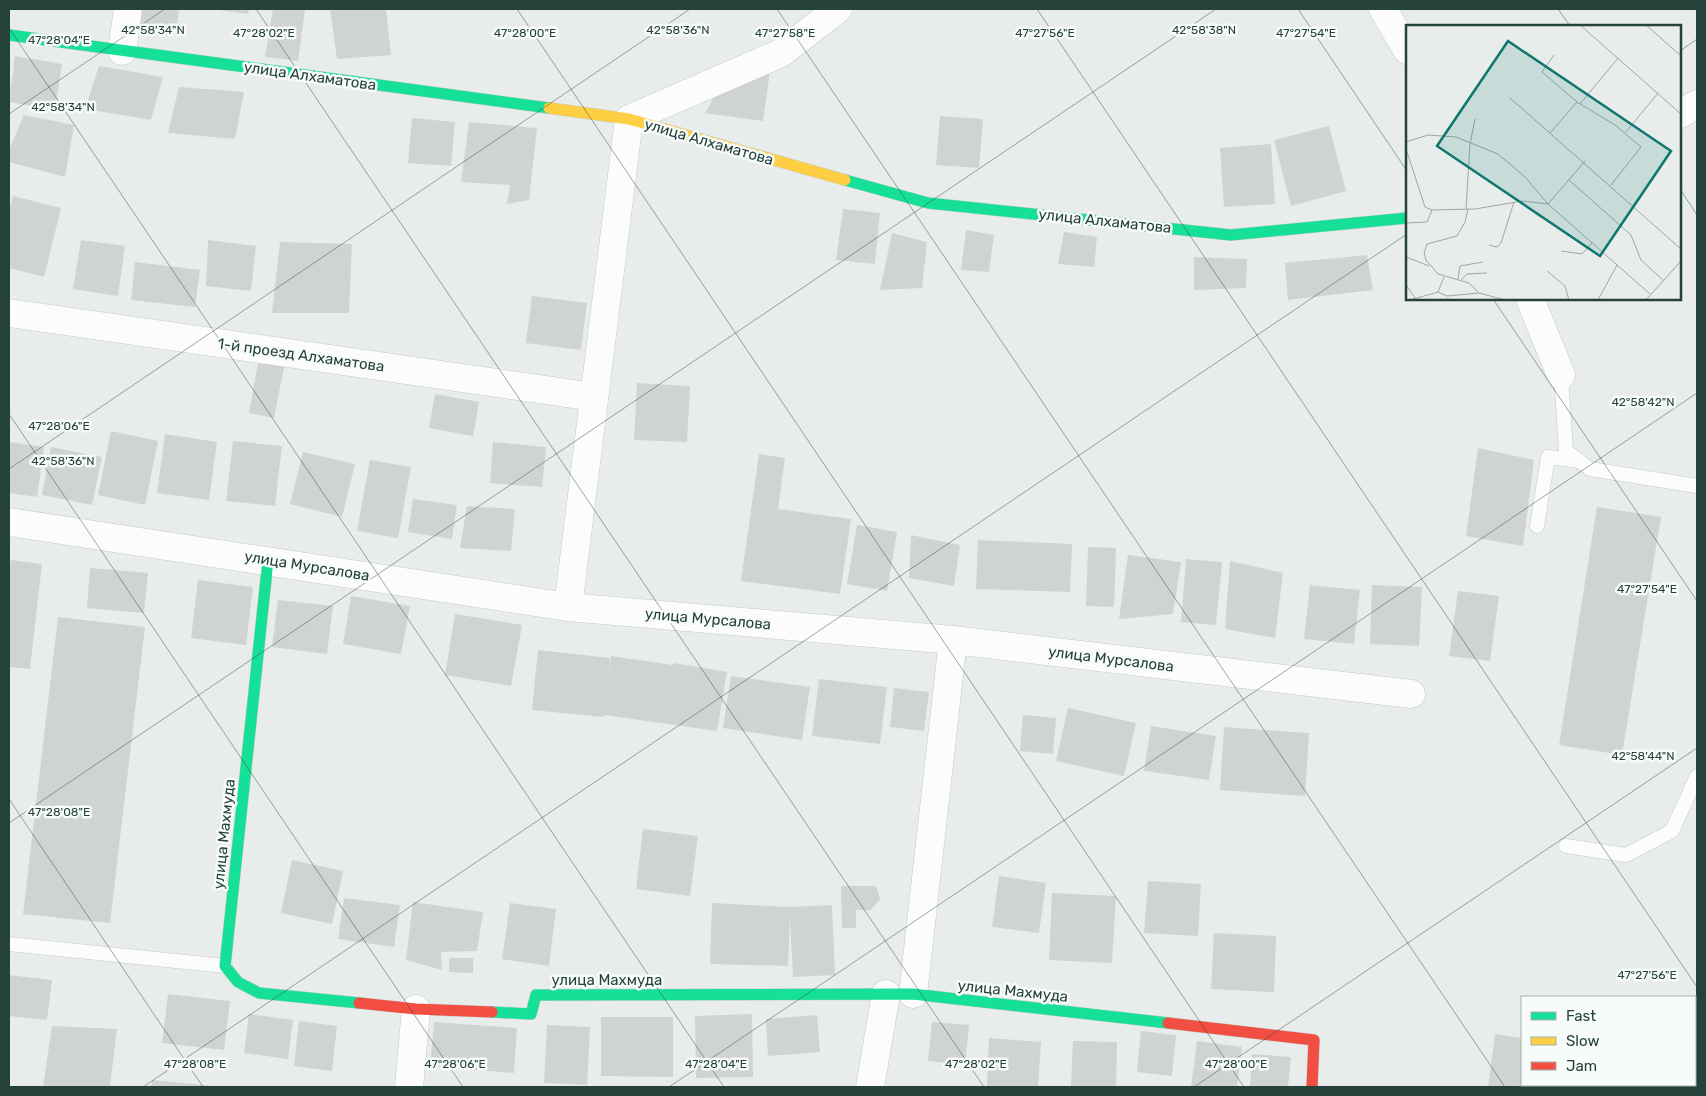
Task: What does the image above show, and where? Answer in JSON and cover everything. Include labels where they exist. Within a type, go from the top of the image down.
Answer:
[{"type":"street","points":[[122,50],[128,9]]},
{"type":"street","points":[[568,607],[629,120],[781,53],[838,9]]},
{"type":"street","points":[[1383,9],[1406,48]]},
{"type":"street","name":"улица Алхаматова","points":[[9,35],[629,120],[928,203],[1231,234],[1406,218]]},
{"type":"street","points":[[1681,113],[1697,104]]},
{"type":"street","points":[[1530,300],[1561,375]]},
{"type":"street","name":"1-й проезд Алхаматова","points":[[9,313],[594,397]]},
{"type":"street","name":"улица Мурсалова","points":[[9,522],[568,607],[953,640],[1411,694]]},
{"type":"street","name":"улица Махмуда","points":[[268,560],[225,966],[238,982],[258,993],[416,1009],[531,1014],[536,995],[913,994],[1314,1040],[1312,1087]]},
{"type":"street","points":[[913,994],[953,640]]},
{"type":"street","points":[[870,1087],[886,994]]},
{"type":"street","points":[[409,1087],[416,1009]]},
{"type":"lane","points":[[1561,375],[1566,451],[1590,469],[1697,486]]},
{"type":"lane","points":[[1537,526],[1548,457],[1580,461]]},
{"type":"lane","points":[[1566,846],[1626,855],[1672,831],[1697,776]]},
{"type":"lane","points":[[9,944],[225,966]]},
{"type":"building","points":[[136,9],[179,9],[176,32],[131,27]]},
{"type":"building","points":[[210,9],[249,9],[248,14]]},
{"type":"building","points":[[273,9],[305,10],[298,61],[265,57]]},
{"type":"building","points":[[330,9],[386,9],[391,55],[337,59]]},
{"type":"building","points":[[15,56],[62,64],[55,110],[9,102]]},
{"type":"building","points":[[99,66],[163,77],[151,120],[85,109]]},
{"type":"building","points":[[770,71],[763,121],[705,113],[720,86]]},
{"type":"building","points":[[179,87],[244,92],[235,139],[168,133]]},
{"type":"building","points":[[24,115],[74,125],[65,177],[9,162],[9,150]]},
{"type":"building","points":[[940,116],[983,119],[979,168],[936,165]]},
{"type":"building","points":[[412,118],[455,122],[451,166],[408,163]]},
{"type":"building","points":[[469,122],[537,128],[529,200],[507,204],[510,185],[461,182]]},
{"type":"building","points":[[1329,126],[1346,191],[1291,206],[1274,140]]},
{"type":"building","points":[[1271,144],[1275,204],[1224,207],[1220,148]]},
{"type":"building","points":[[13,196],[61,208],[44,277],[9,268],[9,212]]},
{"type":"building","points":[[843,209],[880,213],[875,264],[836,260]]},
{"type":"building","points":[[966,230],[994,235],[989,272],[961,270]]},
{"type":"building","points":[[1064,232],[1097,237],[1094,267],[1058,264]]},
{"type":"building","points":[[892,233],[927,242],[922,288],[880,290]]},
{"type":"building","points":[[81,240],[125,246],[118,296],[73,289]]},
{"type":"building","points":[[208,240],[256,246],[251,291],[206,286]]},
{"type":"building","points":[[280,242],[352,244],[349,313],[272,313]]},
{"type":"building","points":[[1367,255],[1373,290],[1288,300],[1285,263]]},
{"type":"building","points":[[1194,257],[1247,259],[1246,288],[1194,290]]},
{"type":"building","points":[[135,262],[200,270],[195,307],[131,300]]},
{"type":"building","points":[[532,296],[587,303],[581,350],[526,343]]},
{"type":"building","points":[[259,358],[285,362],[274,418],[249,413]]},
{"type":"building","points":[[637,383],[690,386],[687,442],[634,440]]},
{"type":"building","points":[[435,394],[479,402],[473,436],[429,428]]},
{"type":"building","points":[[111,431],[158,441],[145,505],[98,495]]},
{"type":"building","points":[[165,434],[217,442],[209,500],[157,493]]},
{"type":"building","points":[[233,441],[282,446],[275,506],[226,501]]},
{"type":"building","points":[[9,442],[44,447],[37,497],[9,493]]},
{"type":"building","points":[[493,442],[546,447],[542,487],[490,483]]},
{"type":"building","points":[[51,447],[102,457],[92,505],[42,495]]},
{"type":"building","points":[[1478,448],[1534,460],[1523,546],[1466,536]]},
{"type":"building","points":[[303,452],[355,464],[342,517],[290,504]]},
{"type":"building","points":[[759,454],[785,458],[778,509],[851,519],[840,594],[741,581]]},
{"type":"building","points":[[370,460],[411,467],[398,538],[357,531]]},
{"type":"building","points":[[413,499],[457,505],[452,539],[408,532]]},
{"type":"building","points":[[467,506],[515,509],[511,551],[460,548]]},
{"type":"building","points":[[1597,507],[1661,517],[1622,755],[1559,745]]},
{"type":"building","points":[[857,525],[897,532],[887,591],[847,584]]},
{"type":"building","points":[[911,535],[960,545],[954,586],[909,578]]},
{"type":"building","points":[[978,540],[1072,544],[1070,592],[976,589]]},
{"type":"building","points":[[1088,547],[1116,548],[1114,607],[1086,606]]},
{"type":"building","points":[[1128,555],[1181,562],[1173,614],[1119,619]]},
{"type":"building","points":[[1186,559],[1222,562],[1216,625],[1181,622]]},
{"type":"building","points":[[11,560],[42,564],[30,669],[9,667],[9,577]]},
{"type":"building","points":[[1230,561],[1283,573],[1275,638],[1225,629]]},
{"type":"building","points":[[90,568],[148,573],[144,613],[87,608]]},
{"type":"building","points":[[198,580],[253,587],[246,645],[191,638]]},
{"type":"building","points":[[1310,585],[1360,590],[1354,644],[1304,639]]},
{"type":"building","points":[[1372,585],[1422,587],[1419,646],[1370,644]]},
{"type":"building","points":[[1458,591],[1499,596],[1490,661],[1449,656]]},
{"type":"building","points":[[351,596],[410,606],[401,654],[343,644]]},
{"type":"building","points":[[278,600],[333,606],[327,654],[272,647]]},
{"type":"building","points":[[455,614],[522,625],[511,686],[445,675]]},
{"type":"building","points":[[58,617],[145,627],[110,923],[23,914]]},
{"type":"building","points":[[538,650],[610,658],[609,676],[611,656],[673,665],[674,663],[727,672],[717,731],[604,715],[603,717],[532,710]]},
{"type":"building","points":[[731,676],[810,687],[802,740],[723,728]]},
{"type":"building","points":[[819,679],[887,687],[880,744],[812,736]]},
{"type":"building","points":[[894,688],[929,692],[924,731],[890,727]]},
{"type":"building","points":[[1068,708],[1136,723],[1124,776],[1056,761]]},
{"type":"building","points":[[1023,715],[1056,718],[1053,754],[1020,751]]},
{"type":"building","points":[[1151,726],[1216,736],[1209,780],[1144,771]]},
{"type":"building","points":[[1224,727],[1309,733],[1305,796],[1220,790]]},
{"type":"building","points":[[643,829],[698,836],[690,896],[636,889]]},
{"type":"building","points":[[292,860],[343,871],[332,924],[281,913]]},
{"type":"building","points":[[999,876],[1046,883],[1039,933],[992,927]]},
{"type":"building","points":[[1148,881],[1201,884],[1198,936],[1144,933]]},
{"type":"building","points":[[841,886],[876,886],[880,899],[871,910],[856,910],[856,928],[842,928]]},
{"type":"building","points":[[1052,893],[1116,896],[1112,963],[1049,960]]},
{"type":"building","points":[[344,898],[400,905],[394,947],[338,939]]},
{"type":"building","points":[[413,902],[483,912],[477,951],[441,952],[442,970],[406,960]]},
{"type":"building","points":[[510,903],[556,909],[549,966],[502,959]]},
{"type":"building","points":[[712,903],[791,907],[832,905],[835,975],[793,977],[790,917],[788,966],[710,964]]},
{"type":"building","points":[[1214,933],[1276,936],[1274,992],[1211,989]]},
{"type":"building","points":[[449,958],[473,958],[473,973],[449,972]]},
{"type":"building","points":[[9,975],[52,980],[47,1020],[9,1016]]},
{"type":"building","points":[[168,994],[230,1001],[224,1050],[162,1043]]},
{"type":"building","points":[[249,1014],[293,1020],[288,1059],[244,1053]]},
{"type":"building","points":[[752,1014],[753,1077],[696,1078],[695,1016]]},
{"type":"building","points":[[817,1015],[820,1052],[768,1056],[766,1019]]},
{"type":"building","points":[[601,1017],[673,1017],[673,1077],[601,1076]]},
{"type":"building","points":[[299,1021],[337,1026],[332,1071],[294,1066]]},
{"type":"building","points":[[434,1022],[517,1028],[514,1073],[430,1066]]},
{"type":"building","points":[[932,1022],[969,1025],[965,1065],[928,1061]]},
{"type":"building","points":[[547,1025],[590,1027],[587,1085],[544,1083]]},
{"type":"building","points":[[52,1026],[117,1029],[110,1087],[43,1087]]},
{"type":"building","points":[[1141,1031],[1176,1035],[1172,1076],[1137,1072]]},
{"type":"building","points":[[1495,1034],[1521,1038],[1521,1086],[1558,1086],[1557,1087],[1488,1087]]},
{"type":"building","points":[[989,1038],[1041,1042],[1038,1087],[987,1087]]},
{"type":"building","points":[[1073,1041],[1117,1042],[1116,1087],[1071,1086]]},
{"type":"building","points":[[1197,1041],[1242,1047],[1237,1087],[1191,1087]]},
{"type":"building","points":[[1252,1054],[1291,1057],[1288,1087],[1250,1087]]},
{"type":"building","points":[[152,1080],[215,1086],[215,1087],[151,1087]]},
{"type":"traffic: fast","points":[[9,35],[549,108]]},
{"type":"traffic: fast","points":[[845,180],[928,203],[1231,235],[1406,218]]},
{"type":"traffic: fast","points":[[268,560],[225,966],[238,982],[259,993],[359,1003]]},
{"type":"traffic: fast","points":[[492,1012],[531,1014],[536,995],[913,994],[1168,1023]]},
{"type":"traffic: slow","points":[[549,108],[629,119],[845,180]]},
{"type":"traffic: jam","points":[[359,1003],[416,1009],[492,1012]]},
{"type":"traffic: jam","points":[[1168,1023],[1314,1040],[1312,1087]]}]
